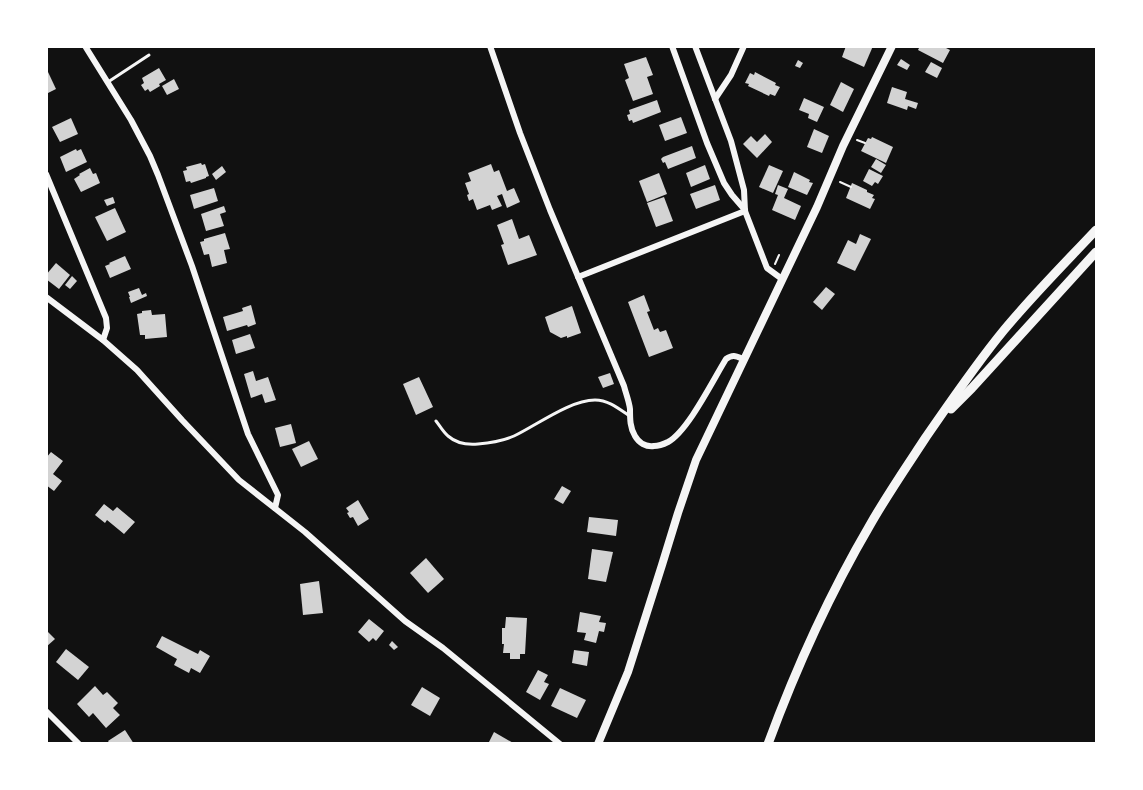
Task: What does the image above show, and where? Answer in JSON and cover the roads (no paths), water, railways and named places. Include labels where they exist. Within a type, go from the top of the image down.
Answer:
[{"type":"main road","points":[[768,744],[822,614],[877,514],[963,384],[1003,331],[1096,230]]},
{"type":"main road","points":[[935,425],[972,388],[1096,252]]},
{"type":"street","points":[[85,46],[143,143],[158,174],[192,266],[248,434],[278,495],[275,508]]},
{"type":"street","points":[[490,46],[537,178],[624,387],[630,408],[631,428],[640,442],[646,446],[667,443],[683,429],[726,358],[734,355],[743,359]]},
{"type":"street","points":[[672,46],[720,175],[745,211],[767,268],[782,279]]},
{"type":"street","points":[[695,46],[731,141],[744,190],[745,211]]},
{"type":"street","points":[[715,99],[731,75],[744,46]]},
{"type":"street","points":[[598,744],[628,672],[696,460],[892,46]]},
{"type":"street","points":[[46,174],[106,318],[107,328],[103,340]]},
{"type":"street","points":[[578,277],[745,211]]},
{"type":"street","points":[[46,297],[103,340],[137,370],[239,480],[305,532],[405,621],[443,648],[560,744]]},
{"type":"street","points":[[46,711],[79,744]]},
{"type":"lane","points":[[107,82],[149,55]]},
{"type":"lane","points":[[436,421],[448,436],[456,441],[473,444],[495,442],[513,437],[569,407],[591,400],[614,405],[630,416]]}]
